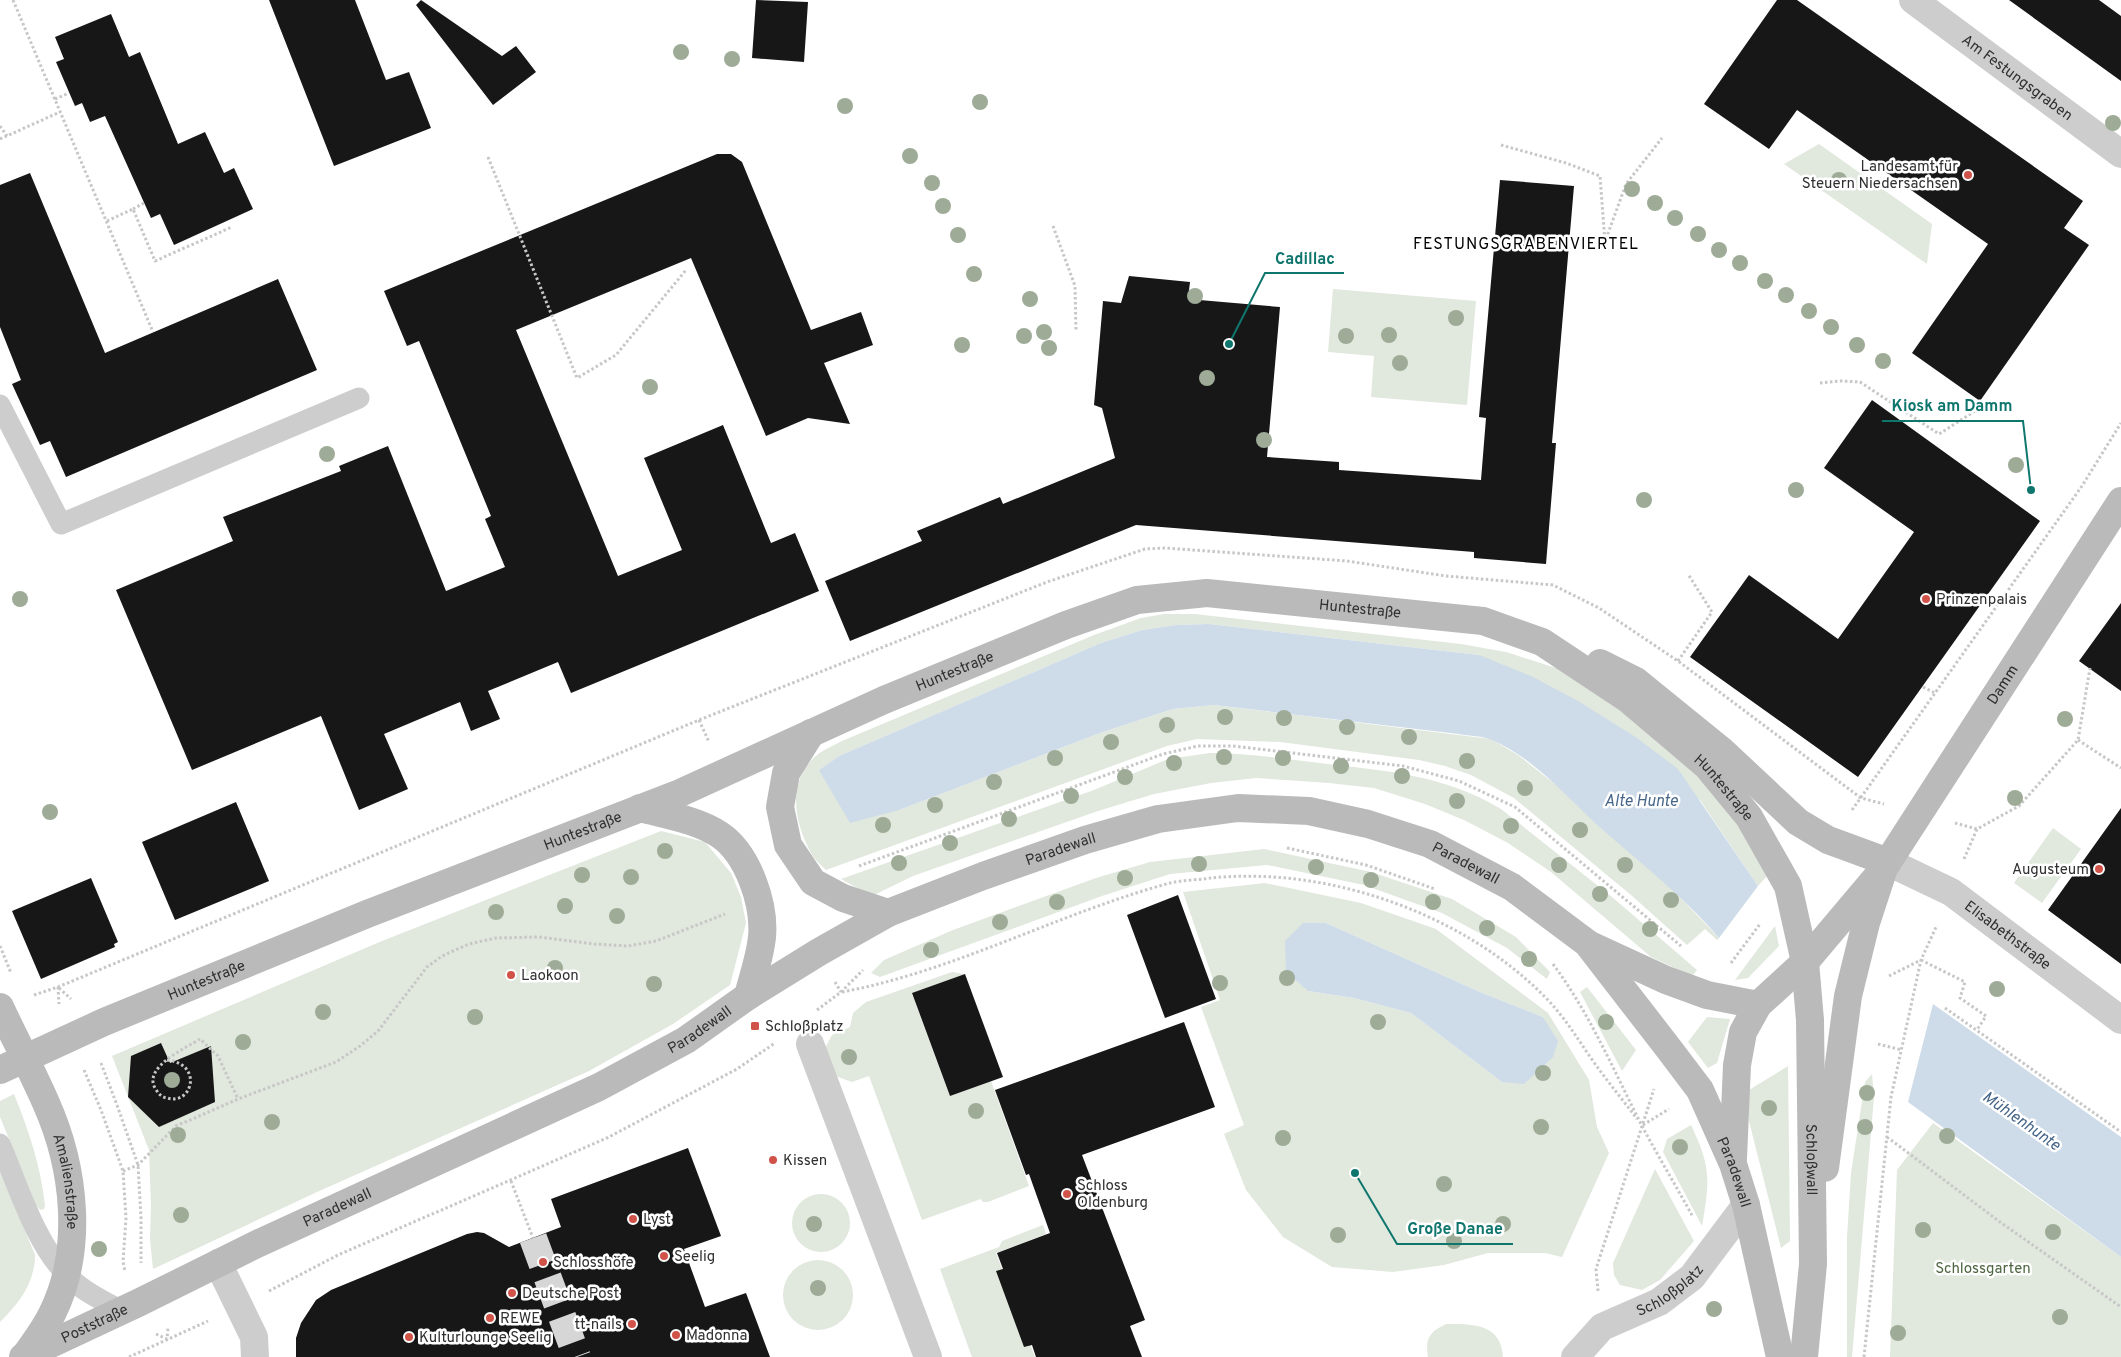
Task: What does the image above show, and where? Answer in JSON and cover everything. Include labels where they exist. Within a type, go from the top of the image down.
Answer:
[{"type":"street","name":"Am Festungsgraben","points":[[1913,0],[2121,154]]},
{"type":"street","name":"Damm","points":[[1886,865],[2121,501]]},
{"type":"street","name":"Huntestraße","points":[[0,1070],[104,1022],[358,918],[680,793],[812,733],[1066,625],[1137,600],[1207,593],[1314,602],[1483,621],[1542,642],[1628,699],[1706,766],[1749,817],[1788,886],[1805,962]]},
{"type":"street","points":[[1542,642],[1591,659],[1636,681],[1721,750],[1798,822],[1828,840],[1886,865]]},
{"type":"street","points":[[812,733],[786,773],[780,807],[788,845],[813,882],[843,898],[888,913]]},
{"type":"street","points":[[640,808],[700,825],[720,835],[746,866],[759,902],[762,934],[760,951],[748,996]]},
{"type":"street","name":"Paradewall","points":[[130,1307],[218,1263],[599,1088],[686,1040],[748,996],[818,952],[888,913],[983,876],[1099,835],[1158,819],[1238,808],[1309,811],[1368,824],[1430,844],[1512,888],[1587,943],[1700,1090],[1733,1164],[1746,1205],[1780,1357]]},
{"type":"street","points":[[1733,1164],[1737,1065],[1743,1032],[1758,1005],[1805,962],[1886,865]]},
{"type":"street","points":[[1813,1264],[1848,996],[1866,922],[1886,865]]},
{"type":"street","name":"Elisabethstraße","points":[[1886,865],[1951,892],[2121,1020]]},
{"type":"street","points":[[1587,943],[1666,980],[1707,995],[1758,1005]]},
{"type":"street","name":"Schloßwall","points":[[1804,1357],[1813,1264],[1810,1020],[1805,962]]},
{"type":"street","name":"Amalienstraße","points":[[0,1007],[47,1105],[64,1157],[72,1198],[74,1227],[67,1275],[52,1314],[24,1357]]},
{"type":"street","points":[[810,1044],[928,1357]]},
{"type":"street","name":"Schloßplatz","points":[[1575,1357],[1602,1327],[1659,1302],[1692,1277],[1746,1205]]},
{"type":"street","points":[[218,1263],[254,1337],[255,1357]]},
{"type":"street","name":"Poststraße","points":[[24,1357],[130,1307]]},
{"type":"lane","points":[[0,405],[61,524],[360,398]]},
{"type":"lane","points":[[0,1144],[35,1227],[50,1253],[67,1275],[94,1296],[130,1307]]},
{"type":"path","points":[[13,0],[153,332]]},
{"type":"path","points":[[55,99],[69,92]]},
{"type":"path","points":[[0,139],[60,112]]},
{"type":"path","points":[[0,126],[7,136]]},
{"type":"path","points":[[1501,145],[1566,163],[1600,176],[1605,242],[1626,184],[1662,138]]},
{"type":"path","points":[[488,156],[578,378],[616,355],[686,270]]},
{"type":"path","points":[[107,221],[144,203]]},
{"type":"path","points":[[133,209],[155,261],[232,227]]},
{"type":"path","points":[[1053,226],[1075,286],[1076,331]]},
{"type":"path","points":[[1820,383],[1860,382],[1939,434],[1975,411]]},
{"type":"path","points":[[1861,798],[2082,486],[2121,423]]},
{"type":"path","points":[[1678,661],[1712,612],[1688,574]]},
{"type":"path","points":[[1967,851],[1977,829],[2019,806],[2078,740],[2090,668]]},
{"type":"path","points":[[1923,687],[1935,693]]},
{"type":"path","points":[[700,720],[710,744]]},
{"type":"path","points":[[2078,740],[2121,768]]},
{"type":"path","points":[[1283,848],[1302,850],[1366,864],[1441,891]]},
{"type":"path","points":[[841,992],[884,984],[1109,902],[1173,882],[1268,876],[1316,882],[1394,904],[1440,922],[1477,943],[1513,967],[1569,1023],[1594,1061],[1642,1126]]},
{"type":"path","points":[[1707,995],[1788,886]]},
{"type":"path","points":[[123,1171],[138,1165],[176,1126],[238,1099],[336,1062],[378,1031],[427,967],[442,956],[469,944],[496,938],[538,936],[594,944],[628,946],[656,941],[729,913]]},
{"type":"path","points":[[0,946],[12,977]]},
{"type":"path","points":[[1547,959],[1554,965],[1569,988],[1611,1060],[1642,1126],[1596,1269],[1602,1327]]},
{"type":"path","points":[[1864,1357],[1891,1097],[1922,960],[1965,982],[1960,998],[1986,1016],[1977,1030]]},
{"type":"path","points":[[814,1012],[841,992],[868,964]]},
{"type":"path","points":[[59,1012],[58,987],[76,1004]]},
{"type":"path","points":[[1945,1008],[2121,1132]]},
{"type":"path","points":[[129,1357],[240,1306],[338,1255],[607,1138],[737,1069],[782,1037]]},
{"type":"path","points":[[167,1060],[183,1064],[191,1076],[190,1086],[186,1093],[178,1098],[168,1099],[160,1095],[154,1086],[153,1078],[157,1067],[167,1060],[200,1040],[218,1056],[238,1099]]},
{"type":"path","points":[[99,1059],[138,1165],[142,1218],[140,1259],[142,1267]]},
{"type":"path","points":[[82,1066],[101,1110],[123,1171],[126,1218],[123,1262],[126,1275]]},
{"type":"path","points":[[1887,1137],[2000,1222],[2121,1307]]},
{"type":"path","points":[[511,1181],[533,1238]]},
{"type":"path","points":[[168,1323],[168,1339]]},
{"type":"path","points":[[151,1332],[168,1339]]},
{"type":"green space","points":[[1819,144],[1932,224],[1927,264],[1784,164]]},
{"type":"green space","points":[[1333,289],[1476,301],[1467,405],[1371,397],[1374,356],[1328,352]]},
{"type":"green space","points":[[1164,614],[1195,614],[1461,644],[1506,652],[1556,668],[1614,702],[1692,766],[1736,820],[1767,876],[1758,886],[1700,800],[1479,655],[1209,624],[1176,625],[1142,630],[1101,643],[839,756],[819,770],[899,810],[1100,733],[1173,709],[1214,705],[1491,739],[1518,755],[1556,785],[1595,822],[1670,887],[1719,938],[1717,940],[1705,929],[1687,945],[1631,895],[1514,798],[1471,775],[1419,760],[1280,742],[1197,739],[1167,746],[826,870],[812,855],[800,827],[796,800],[802,774],[810,762],[821,752],[842,741],[1094,635],[1141,618]]},
{"type":"green space","points":[[1210,753],[1265,756],[1391,772],[1435,781],[1479,797],[1501,809],[1612,897],[1697,970],[1692,976],[1651,957],[1551,872],[1508,843],[1464,820],[1425,804],[1374,788],[1329,783],[1256,778],[1211,783],[1154,794],[1098,811],[913,876],[874,895],[841,879],[1094,790],[1168,759]]},
{"type":"green space","points":[[2053,828],[2081,849],[2042,903],[2014,883]]},
{"type":"green space","points":[[661,831],[705,842],[731,873],[741,897],[746,923],[730,985],[673,1024],[589,1071],[317,1192],[153,1269],[150,1239],[149,1150],[112,1056],[382,941]]},
{"type":"green space","points":[[1264,849],[1371,872],[1452,899],[1516,937],[1550,972],[1547,979],[1507,948],[1442,913],[1364,885],[1267,865],[1170,874],[1102,896],[880,977],[871,973],[884,960],[953,930],[1096,878],[1150,862]]},
{"type":"green space","points":[[1265,883],[1361,903],[1436,929],[1548,1013],[1589,1080],[1597,1127],[1609,1153],[1562,1257],[1545,1253],[1488,1253],[1444,1265],[1393,1272],[1332,1267],[1283,1237],[1246,1190],[1224,1134],[1244,1125],[1201,1007],[1220,1000],[1183,892]],"holes":[[[1326,923],[1480,992],[1543,1017],[1502,1082],[1411,1013],[1354,998],[1308,991]]]},
{"type":"green space","points":[[1775,926],[1779,946],[1748,978],[1735,980]]},
{"type":"green space","points":[[952,972],[965,974],[912,994],[950,1096],[991,1081],[1029,1186],[988,1202],[983,1202],[981,1199],[922,1220],[869,1076],[852,1082],[838,1077],[827,1066],[824,1050],[832,1035],[850,1027],[853,1013],[866,1002]]},
{"type":"green space","points":[[1587,987],[1636,1050],[1622,1071],[1580,992]]},
{"type":"green space","points":[[1707,1017],[1730,1019],[1717,1063],[1708,1068],[1688,1042]]},
{"type":"green space","points":[[1788,1066],[1790,1241],[1781,1248],[1749,1121],[1749,1090]]},
{"type":"green space","points":[[1872,1074],[1874,1097],[1852,1357],[1847,1357],[1847,1237],[1851,1173],[1865,1082]]},
{"type":"green space","points":[[14,1094],[29,1135],[41,1177],[45,1206],[44,1209],[40,1210],[36,1205],[0,1117],[0,1101]]},
{"type":"green space","name":"Schlossgarten","points":[[1933,1123],[2121,1257],[2121,1357],[1890,1357],[1897,1170]]},
{"type":"green space","points":[[1691,1125],[1702,1152],[1707,1174],[1702,1226],[1663,1152],[1667,1139]]},
{"type":"green space","points":[[1655,1169],[1694,1241],[1660,1280],[1642,1290],[1620,1285],[1614,1275],[1613,1263]]},
{"type":"green space","points":[[0,1170],[35,1255],[32,1275],[25,1292],[0,1322]]},
{"type":"green space","points":[[821,1194],[832,1196],[842,1202],[848,1212],[850,1223],[848,1234],[842,1244],[832,1250],[821,1252],[810,1250],[800,1244],[794,1234],[792,1223],[794,1212],[800,1202],[810,1196]]},
{"type":"green space","points":[[1043,1225],[1046,1234],[996,1253],[1035,1357],[972,1357],[940,1269],[999,1247],[1002,1241]]},
{"type":"green space","points":[[818,1260],[831,1263],[843,1270],[850,1282],[853,1295],[850,1308],[843,1320],[831,1327],[818,1330],[805,1327],[793,1320],[786,1308],[783,1295],[786,1282],[793,1270],[805,1263]]},
{"type":"green space","points":[[1446,1324],[1475,1325],[1491,1332],[1501,1346],[1503,1357],[1428,1357],[1427,1345],[1432,1333]]},
{"type":"water","name":"Alte Hunte","points":[[1209,624],[1479,655],[1531,676],[1578,701],[1637,738],[1678,769],[1758,886],[1719,938],[1674,892],[1534,766],[1507,747],[1492,740],[1459,734],[1214,705],[1173,709],[1100,733],[899,810],[850,823],[819,770],[839,756],[1101,643],[1142,630],[1176,625]]},
{"type":"water","points":[[1303,923],[1326,923],[1480,992],[1543,1017],[1558,1041],[1553,1057],[1524,1084],[1502,1082],[1411,1013],[1354,998],[1308,991],[1286,971],[1285,941]]},
{"type":"water","name":"Mühlenhunte","points":[[1933,1004],[2121,1137],[2121,1257],[1908,1102]]},
{"type":"building","points":[[269,0],[355,0],[386,80],[409,72],[431,128],[334,166]]},
{"type":"building","points":[[421,0],[502,56],[516,46],[536,72],[493,105],[416,5]]},
{"type":"building","points":[[756,0],[808,2],[804,62],[752,58]]},
{"type":"building","name":"Landesamt für Steuern Niedersachsen","points":[[1777,0],[1797,0],[2083,201],[2064,228],[2089,245],[1980,401],[1912,353],[1988,244],[1797,110],[1769,149],[1704,104]]},
{"type":"building","points":[[2009,0],[2099,0],[2121,16],[2121,81]]},
{"type":"building","points":[[111,14],[129,57],[140,52],[178,144],[205,132],[224,173],[234,168],[253,209],[174,245],[160,214],[151,218],[105,116],[90,122],[82,103],[75,106],[56,62],[64,59],[55,37]]},
{"type":"building","points":[[717,154],[731,154],[742,162],[811,330],[861,312],[873,345],[824,363],[850,424],[808,418],[766,436],[691,258],[516,330],[618,576],[682,550],[644,458],[723,425],[771,543],[795,533],[819,591],[571,693],[558,662],[488,691],[500,719],[471,731],[460,702],[384,734],[408,789],[359,810],[321,716],[192,770],[116,590],[233,541],[223,517],[341,471],[339,466],[388,446],[446,591],[505,567],[485,519],[491,516],[419,341],[407,346],[384,291]]},
{"type":"building","points":[[30,173],[105,353],[278,279],[317,370],[66,477],[50,441],[40,445],[12,384],[21,380],[0,327],[0,185]]},
{"type":"building","points":[[1500,180],[1574,186],[1552,443],[1556,443],[1546,564],[1474,558],[1474,552],[1136,525],[850,641],[825,581],[922,541],[917,531],[1000,497],[1003,504],[1115,458],[1102,408],[1094,405],[1103,301],[1121,303],[1129,276],[1190,282],[1188,299],[1280,307],[1267,457],[1339,462],[1339,470],[1481,480],[1486,418],[1479,417]]},
{"type":"building","name":"Prinzenpalais","points":[[1872,400],[2040,521],[1858,777],[1690,657],[1749,575],[1838,639],[1914,532],[1824,468]]},
{"type":"building","points":[[2121,603],[2121,691],[2079,661]]},
{"type":"building","points":[[236,802],[269,881],[175,920],[142,842]]},
{"type":"building","name":"Augusteum","points":[[2121,808],[2121,964],[2048,910]]},
{"type":"building","points":[[91,878],[118,942],[114,944],[115,947],[41,979],[12,911]]},
{"type":"building","points":[[1178,895],[1216,999],[1165,1018],[1127,915]]},
{"type":"building","points":[[965,974],[1003,1077],[950,1096],[912,993]]},
{"type":"building","name":"Schloss Oldenburg","points":[[1184,1022],[1215,1107],[1082,1155],[1145,1320],[1130,1326],[1142,1357],[1036,1357],[1032,1345],[1024,1347],[996,1271],[1003,1269],[997,1253],[1050,1233],[1029,1174],[1026,1175],[995,1090]]},
{"type":"building","points":[[161,1043],[170,1063],[211,1046],[215,1102],[159,1127],[128,1097],[131,1056]]},
{"type":"building","name":"Schlosshöfe","points":[[688,1148],[721,1236],[684,1249],[705,1307],[746,1293],[770,1357],[296,1357],[296,1338],[301,1323],[316,1300],[331,1290],[467,1234],[484,1233],[509,1247],[561,1227],[551,1199]]},
{"type":"tunnel","points":[[533,1238],[577,1357]]},
{"type":"place","name":"Landesamt für Steuern Niedersachsen","points":[[1968,175]]},
{"type":"place","name":"Cadillac","points":[[1229,344]]},
{"type":"place","name":"Kiosk am Damm","points":[[2031,490]]},
{"type":"place","name":"Prinzenpalais","points":[[1926,599]]},
{"type":"place","name":"Augusteum","points":[[2099,869]]},
{"type":"place","name":"Laokoon","points":[[511,975]]},
{"type":"place","name":"Schloßplatz","points":[[755,1026]]},
{"type":"place","name":"Kissen","points":[[773,1160]]},
{"type":"place","name":"Große Danae","points":[[1355,1173]]},
{"type":"place","name":"Schloss Oldenburg","points":[[1067,1194]]},
{"type":"place","name":"Lyst","points":[[633,1219]]},
{"type":"place","name":"Seelig","points":[[664,1256]]},
{"type":"place","name":"Schlosshöfe","points":[[543,1262]]},
{"type":"place","name":"Deutsche Post","points":[[512,1293]]},
{"type":"place","name":"REWE","points":[[490,1318]]},
{"type":"place","name":"tt-nails","points":[[632,1324]]},
{"type":"place","name":"Madonna","points":[[676,1335]]},
{"type":"place","name":"Kulturlounge Seelig","points":[[409,1337]]},
{"type":"district","name":"FESTUNGSGRABENVIERTEL","points":[[1526,243]]}]
